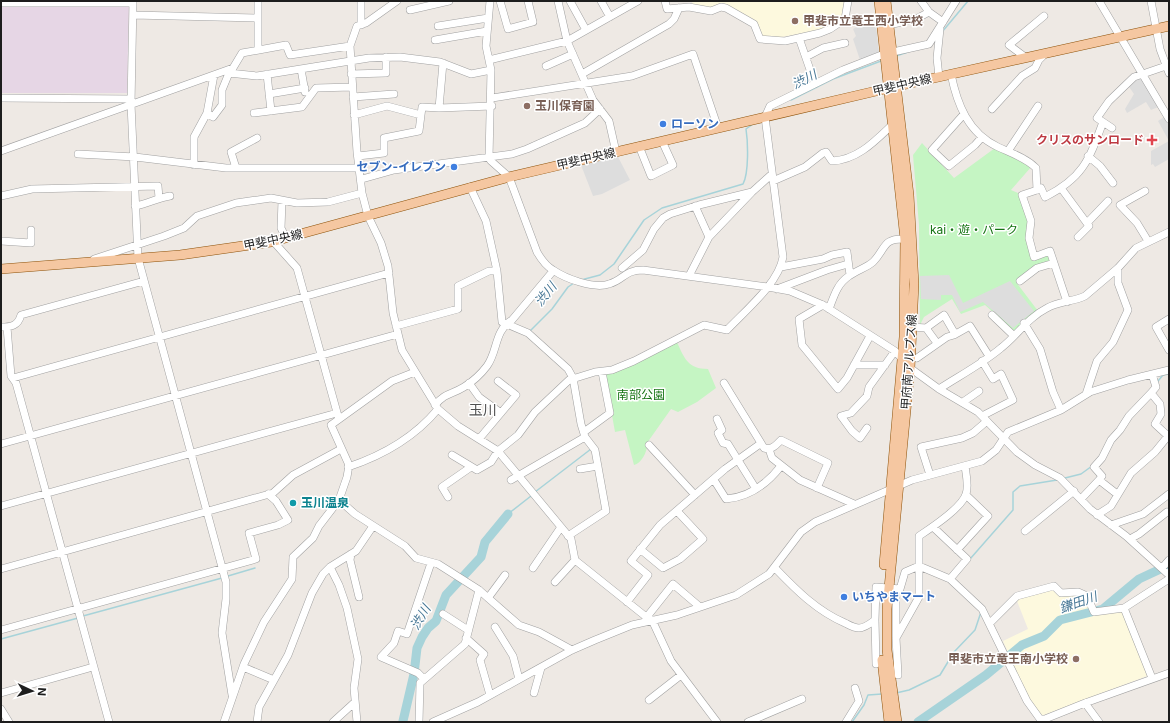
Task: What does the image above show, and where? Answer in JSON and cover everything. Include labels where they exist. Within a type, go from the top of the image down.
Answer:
[{"type":"main road","name":"甲府南アルプス線","points":[[879,1],[893,87],[912,237],[912,327],[910,368],[895,487]]},
{"type":"main road","name":"甲府南アルプス線","points":[[886,1],[889,25],[888,53]]},
{"type":"main road","name":"甲斐中央線","points":[[1,269],[215,251],[273,241],[509,177],[893,87],[1169,26]]},
{"type":"main road","name":"甲府南アルプス線","points":[[893,87],[893,124],[905,239],[906,296],[889,588],[887,650],[897,722]]},
{"type":"main road","name":"甲府南アルプス線","points":[[889,588],[881,634],[889,722]]},
{"type":"street","points":[[258,1],[258,50]]},
{"type":"street","points":[[361,1],[361,25]]},
{"type":"street","points":[[410,10],[449,1]]},
{"type":"street","points":[[490,1],[486,46],[491,70],[492,102],[489,158],[490,161],[509,177],[537,252],[544,262],[553,270],[582,283],[597,285],[614,282],[627,272],[635,270],[689,276],[790,291],[826,307],[895,351],[910,368],[939,389],[963,402],[985,418],[1025,459],[1060,478],[1097,515],[1130,539],[1169,575]]},
{"type":"street","points":[[500,1],[508,29],[533,22],[528,1]]},
{"type":"street","points":[[558,1],[567,41],[593,100],[610,121],[616,152]]},
{"type":"street","points":[[570,1],[586,30]]},
{"type":"street","points":[[601,1],[610,17]]},
{"type":"street","points":[[665,1],[667,9],[679,8],[690,4],[711,11],[721,7],[726,8],[754,24],[760,39],[785,41],[820,33],[839,24],[845,18],[848,1]]},
{"type":"street","points":[[921,1],[941,24]]},
{"type":"street","points":[[452,455],[477,470],[491,462],[498,451],[518,434],[535,412],[564,384],[573,378],[595,372],[602,372],[634,361],[704,325],[727,330],[768,287],[781,267],[783,257],[765,117],[770,106],[843,70],[888,53],[927,46],[956,1]]},
{"type":"street","points":[[1099,1],[1169,119]]},
{"type":"street","points":[[1112,128],[1097,118],[1109,101],[1134,77],[1142,74],[1167,70],[1160,49],[1151,1]]},
{"type":"street","points":[[1,3],[133,2],[131,101],[135,158],[134,188],[138,258],[223,568],[227,591],[222,633],[232,695]]},
{"type":"street","points":[[394,2],[361,25],[357,26],[350,46],[354,115],[362,180],[362,193],[368,216],[381,243],[389,273],[397,330],[402,350],[436,407],[458,426],[498,451],[561,527],[571,540],[575,560],[649,619],[666,652],[681,675],[717,722]]},
{"type":"street","points":[[489,60],[567,41],[634,2]]},
{"type":"street","points":[[582,74],[669,24],[674,19],[679,8]]},
{"type":"street","points":[[889,25],[918,18],[929,12]]},
{"type":"street","points":[[132,15],[258,18]]},
{"type":"street","points":[[1025,57],[1009,45],[1044,16]]},
{"type":"street","points":[[438,26],[488,18]]},
{"type":"street","points":[[939,77],[937,58],[941,24]]},
{"type":"street","points":[[435,40],[487,32]]},
{"type":"street","points":[[799,38],[815,84]]},
{"type":"street","points":[[806,57],[823,48],[844,43]]},
{"type":"street","points":[[207,113],[213,117],[222,105],[222,90],[229,72],[242,53],[286,45],[290,55],[350,46]]},
{"type":"street","points":[[992,109],[1022,76],[1035,68],[1039,60],[1048,52]]},
{"type":"street","points":[[546,66],[573,54]]},
{"type":"street","points":[[358,156],[384,154],[384,138],[419,131],[422,107],[439,108],[492,102],[632,76],[693,54],[718,128]]},
{"type":"street","points":[[1,151],[131,101],[214,74],[229,72],[257,76],[386,57],[400,57],[443,63],[471,74],[491,70]]},
{"type":"street","points":[[351,74],[386,73],[386,57]]},
{"type":"street","points":[[439,108],[443,63]]},
{"type":"street","points":[[301,69],[307,100]]},
{"type":"street","points":[[194,165],[194,137],[207,113],[214,74]]},
{"type":"street","points":[[267,74],[271,111]]},
{"type":"street","points":[[951,74],[954,88],[964,114],[974,130],[996,146],[1026,160],[1036,168],[1037,190]]},
{"type":"street","points":[[254,113],[302,107],[316,88],[352,87]]},
{"type":"street","points":[[269,94],[305,88]]},
{"type":"street","points":[[353,97],[394,94]]},
{"type":"street","points":[[384,95],[386,107]]},
{"type":"street","points":[[1,98],[131,101]]},
{"type":"street","points":[[1008,151],[1038,106]]},
{"type":"street","points":[[354,115],[386,107],[421,115]]},
{"type":"street","points":[[362,180],[394,170],[489,158],[528,149],[585,123],[600,109]]},
{"type":"street","points":[[964,114],[932,150],[949,166],[975,145],[982,137]]},
{"type":"street","points":[[1067,302],[1050,251],[1034,257],[1029,238],[1031,221],[1022,195],[1041,188],[1045,197],[1076,177],[1088,156],[1103,122]]},
{"type":"street","points":[[689,276],[710,237],[752,192],[773,177],[805,167],[823,153],[826,152],[832,161],[854,155],[867,148],[893,124]]},
{"type":"street","points":[[236,168],[231,152],[258,138]]},
{"type":"street","points":[[639,146],[651,176],[673,165],[662,141]]},
{"type":"street","points":[[78,154],[236,168],[360,168]]},
{"type":"street","points":[[1088,156],[1100,166],[1113,183]]},
{"type":"street","points":[[1,196],[32,189],[134,188],[158,186],[159,198]]},
{"type":"street","points":[[470,187],[486,220],[498,271],[498,298],[502,322],[528,333],[568,369],[573,378],[585,434],[595,450],[606,511],[568,536]]},
{"type":"street","points":[[1061,188],[1089,226],[1078,238]]},
{"type":"street","points":[[1145,191],[1120,206],[1137,223],[1148,241]]},
{"type":"street","points":[[622,268],[643,250],[654,229],[663,218],[670,214],[695,206],[752,192]]},
{"type":"street","points":[[88,262],[184,228],[198,216],[236,202],[262,198],[297,203],[328,202],[362,193]]},
{"type":"street","points":[[135,206],[147,204],[159,198],[170,196]]},
{"type":"street","points":[[282,201],[281,228],[286,238]]},
{"type":"street","points":[[1087,223],[1108,201]]},
{"type":"street","points":[[695,206],[710,237]]},
{"type":"street","points":[[1,241],[31,244],[31,230]]},
{"type":"street","points":[[939,389],[1001,348],[1024,324],[1047,307],[1085,296],[1118,268],[1136,248],[1169,232]]},
{"type":"street","points":[[870,336],[847,378],[838,388],[802,345],[799,319],[826,307],[837,288],[850,275],[866,268],[874,261],[884,244],[894,238],[905,239]]},
{"type":"street","points":[[273,241],[296,268],[306,297],[338,416]]},
{"type":"street","points":[[781,267],[823,259],[832,255],[847,252],[850,275]]},
{"type":"street","points":[[1020,281],[1036,268],[1054,263]]},
{"type":"street","points":[[777,289],[827,270],[848,264]]},
{"type":"street","points":[[1086,394],[1097,361],[1113,342],[1128,310],[1118,283],[1118,268]]},
{"type":"street","points":[[348,467],[367,461],[406,440],[418,430],[436,407],[442,396],[469,383],[487,366],[505,324],[512,320],[553,270]]},
{"type":"street","points":[[1,444],[322,355],[458,309],[458,286],[489,271],[498,271]]},
{"type":"street","points":[[13,378],[389,273]]},
{"type":"street","points":[[109,722],[45,494],[16,383],[13,378],[4,327],[15,325],[19,322],[21,315],[144,281]]},
{"type":"street","points":[[912,327],[926,328],[944,315],[955,334]]},
{"type":"street","points":[[992,315],[1014,335]]},
{"type":"street","points":[[1168,346],[1156,327],[1169,319]]},
{"type":"street","points":[[1024,324],[1040,349],[1053,392],[1061,410]]},
{"type":"street","points":[[917,358],[947,336],[955,334],[970,326],[989,356]]},
{"type":"street","points":[[926,328],[938,343]]},
{"type":"street","points":[[866,428],[860,438],[852,431],[841,416],[851,412],[867,396],[869,387],[895,351]]},
{"type":"street","points":[[930,475],[921,447],[962,438],[973,433],[985,418],[1013,400],[1000,374],[993,378],[982,361]]},
{"type":"street","points":[[854,365],[885,365]]},
{"type":"street","points":[[432,722],[490,695],[572,650],[649,619],[700,607],[736,595],[758,582],[775,568],[794,540],[807,527],[854,504],[895,487],[930,475],[982,461],[989,456],[1008,432],[1061,410],[1086,394],[1104,387],[1169,370]]},
{"type":"street","points":[[1,506],[191,453],[338,416],[392,381],[415,372]]},
{"type":"street","points":[[511,480],[585,434],[610,413],[602,372]]},
{"type":"street","points":[[1081,499],[1102,476],[1094,467],[1102,458],[1111,440],[1129,416],[1156,387],[1152,374]]},
{"type":"street","points":[[479,439],[516,395],[498,381]]},
{"type":"street","points":[[469,383],[479,397],[501,413]]},
{"type":"street","points":[[724,383],[760,444],[764,448],[769,449]]},
{"type":"street","points":[[963,402],[979,391]]},
{"type":"street","points":[[1097,515],[1111,506],[1117,494],[1121,492],[1131,473],[1155,452],[1168,436],[1154,424],[1161,414],[1160,404],[1151,393]]},
{"type":"street","points":[[224,722],[232,695],[243,667],[264,622],[292,579],[293,557],[313,538],[318,526],[339,500],[348,467],[331,425],[338,416]]},
{"type":"street","points":[[717,419],[722,430],[718,433],[723,442],[728,444],[756,489]]},
{"type":"street","points":[[769,449],[781,440],[828,463],[817,488]]},
{"type":"street","points":[[627,602],[648,575],[631,561],[660,525],[738,460],[760,444]]},
{"type":"street","points":[[649,445],[695,495]]},
{"type":"street","points":[[1,569],[273,493],[293,475],[341,449]]},
{"type":"street","points":[[769,449],[772,458],[800,480],[854,504]]},
{"type":"street","points":[[580,469],[598,466]]},
{"type":"street","points":[[714,480],[726,499],[740,498],[756,489],[774,475],[781,466]]},
{"type":"street","points":[[896,638],[919,597],[919,536],[946,518],[966,495],[965,466]]},
{"type":"street","points":[[448,497],[442,487],[471,467]]},
{"type":"street","points":[[1099,480],[1117,494]]},
{"type":"street","points":[[1025,531],[1074,491]]},
{"type":"street","points":[[1,630],[256,559],[249,533],[278,525],[288,520],[276,501],[268,494]]},
{"type":"street","points":[[1111,525],[1143,514],[1169,494]]},
{"type":"street","points":[[957,550],[988,516],[966,495]]},
{"type":"street","points":[[339,500],[373,526],[404,546],[416,558],[438,564],[478,590],[519,625],[539,632],[572,650]]},
{"type":"street","points":[[640,549],[664,568],[680,559],[703,539],[677,511]]},
{"type":"street","points":[[1130,539],[1140,534],[1167,512]]},
{"type":"street","points":[[257,722],[259,707],[288,654],[306,605],[323,574],[330,567],[360,547],[373,526]]},
{"type":"street","points":[[533,568],[561,527]]},
{"type":"street","points":[[933,527],[967,559],[950,579]]},
{"type":"street","points":[[351,554],[350,560],[359,597]]},
{"type":"street","points":[[556,582],[575,560]]},
{"type":"street","points":[[1162,568],[1169,560]]},
{"type":"street","points":[[424,678],[415,672],[381,657],[394,643],[398,631],[407,634],[431,563]]},
{"type":"street","points":[[876,664],[876,587],[900,589],[905,572],[919,566],[950,579],[982,609],[1026,701],[1040,719],[1045,719],[1152,678],[1169,673]]},
{"type":"street","points":[[330,567],[339,585],[347,608],[358,659],[355,702],[357,722]]},
{"type":"street","points":[[775,568],[799,592],[834,618],[858,628],[864,627],[875,620]]},
{"type":"street","points":[[488,598],[505,576]]},
{"type":"street","points":[[990,623],[1016,596],[1048,587],[1054,586],[1061,593],[1078,592],[1087,596],[1094,612],[1124,608],[1169,579]]},
{"type":"street","points":[[649,619],[674,584],[700,607]]},
{"type":"street","points":[[889,588],[896,638],[898,675]]},
{"type":"street","points":[[419,722],[420,683],[465,644],[478,590]]},
{"type":"street","points":[[1124,608],[1152,678]]},
{"type":"street","points":[[442,614],[468,630]]},
{"type":"street","points":[[495,627],[513,656],[519,679]]},
{"type":"street","points":[[466,638],[484,654],[480,660],[490,695]]},
{"type":"street","points":[[1,693],[94,667]]},
{"type":"street","points":[[243,667],[274,680]]},
{"type":"street","points":[[534,693],[541,668]]},
{"type":"street","points":[[649,700],[681,675]]},
{"type":"street","points":[[846,722],[859,701],[855,688]]},
{"type":"street","points":[[748,722],[802,699]]},
{"type":"street","points":[[333,722],[355,702]]},
{"type":"street","points":[[1085,703],[1099,722]]},
{"type":"street","points":[[1,709],[9,722]]},
{"type":"shaded area","points":[[1,1],[129,1],[127,93],[1,93]]},
{"type":"shaded area","name":"甲斐市立竜王西小学校","points":[[693,1],[844,1],[841,19],[820,30],[776,38],[760,37],[755,22],[724,3],[708,9],[691,5]]},
{"type":"shaded area","points":[[875,17],[879,53],[860,60],[853,39],[856,36],[853,29]]},
{"type":"shaded area","points":[[1140,77],[1158,107],[1151,110],[1146,102],[1127,113],[1125,109],[1134,94],[1127,84]]},
{"type":"shaded area","points":[[1164,117],[1169,125],[1169,141],[1158,121]]},
{"type":"shaded area","points":[[1169,141],[1169,159],[1155,167],[1153,164],[1151,165],[1151,151]]},
{"type":"shaded area","points":[[617,155],[630,180],[602,194],[593,196],[581,165],[582,162]]},
{"type":"shaded area","points":[[949,275],[963,303],[1010,281],[1034,311],[1013,328],[983,302],[960,312],[952,295],[941,295],[941,300],[921,299],[920,276]]},
{"type":"shaded area","name":"甲斐市立竜王南小学校","points":[[1055,588],[1082,596],[1093,614],[1123,612],[1147,676],[1041,716],[1030,702],[1003,641],[1028,629],[1017,601],[1019,598]]},
{"type":"green space","name":"kai・遊・パーク","points":[[922,143],[954,178],[995,148],[1032,166],[1011,190],[1020,194],[1028,214],[1033,259],[1049,253],[1052,262],[1036,267],[1016,282],[1038,311],[1014,331],[985,305],[961,314],[952,299],[924,317],[920,325],[919,225],[913,155]]},
{"type":"green space","name":"南部公園","points":[[677,342],[685,358],[691,365],[708,369],[716,388],[697,402],[678,412],[671,409],[647,443],[642,459],[634,465],[625,430],[615,432],[605,376],[608,373]]},
{"type":"waterway","name":"渋川","points":[[942,32],[968,1]]},
{"type":"waterway","name":"渋川","points":[[896,56],[908,52]]},
{"type":"waterway","name":"渋川","points":[[791,100],[833,79],[881,61]]},
{"type":"waterway","name":"渋川","points":[[581,280],[600,275],[614,264],[644,220],[662,208],[743,184],[746,173],[748,149],[746,129],[753,124]]},
{"type":"waterway","name":"渋川","points":[[530,331],[552,309],[568,287],[574,283]]},
{"type":"waterway","points":[[1158,381],[1163,375],[1169,374]]},
{"type":"waterway","name":"渋川","points":[[535,492],[591,449]]},
{"type":"waterway","points":[[1065,478],[1081,474],[1092,466]]},
{"type":"waterway","points":[[970,559],[1013,510],[1013,492],[1020,486],[1057,480]]},
{"type":"waterway","name":"渋川","points":[[508,514],[531,496]]},
{"type":"waterway","name":"渋川","points":[[403,721],[414,674],[417,648],[422,637],[428,628],[436,621],[446,595],[481,557],[485,542],[508,514]]},
{"type":"waterway","name":"鎌田川","points":[[918,722],[986,675],[1022,645],[1044,636],[1060,620],[1103,609],[1139,579],[1169,565]]},
{"type":"waterway","points":[[228,576],[255,568]]},
{"type":"waterway","points":[[83,616],[222,578]]},
{"type":"waterway","points":[[896,693],[909,690],[940,675],[954,652],[975,630],[981,612]]},
{"type":"waterway","points":[[1,639],[78,618]]},
{"type":"waterway","points":[[852,722],[864,705],[868,695],[882,694]]},
{"type":"place","name":"甲斐市立竜王西小学校","points":[[795,21]]},
{"type":"place","name":"玉川保育園","points":[[527,106]]},
{"type":"place","name":"ローソン","points":[[663,124]]},
{"type":"place","name":"クリスのサンロード","points":[[1152,140]]},
{"type":"place","name":"セブン-イレブン","points":[[454,167]]},
{"type":"place","name":"玉川温泉","points":[[293,503]]},
{"type":"place","name":"いちやまマート","points":[[844,597]]},
{"type":"place","name":"甲斐市立竜王南小学校","points":[[1076,659]]},
{"type":"district","name":"玉川","points":[[483,410]]}]
